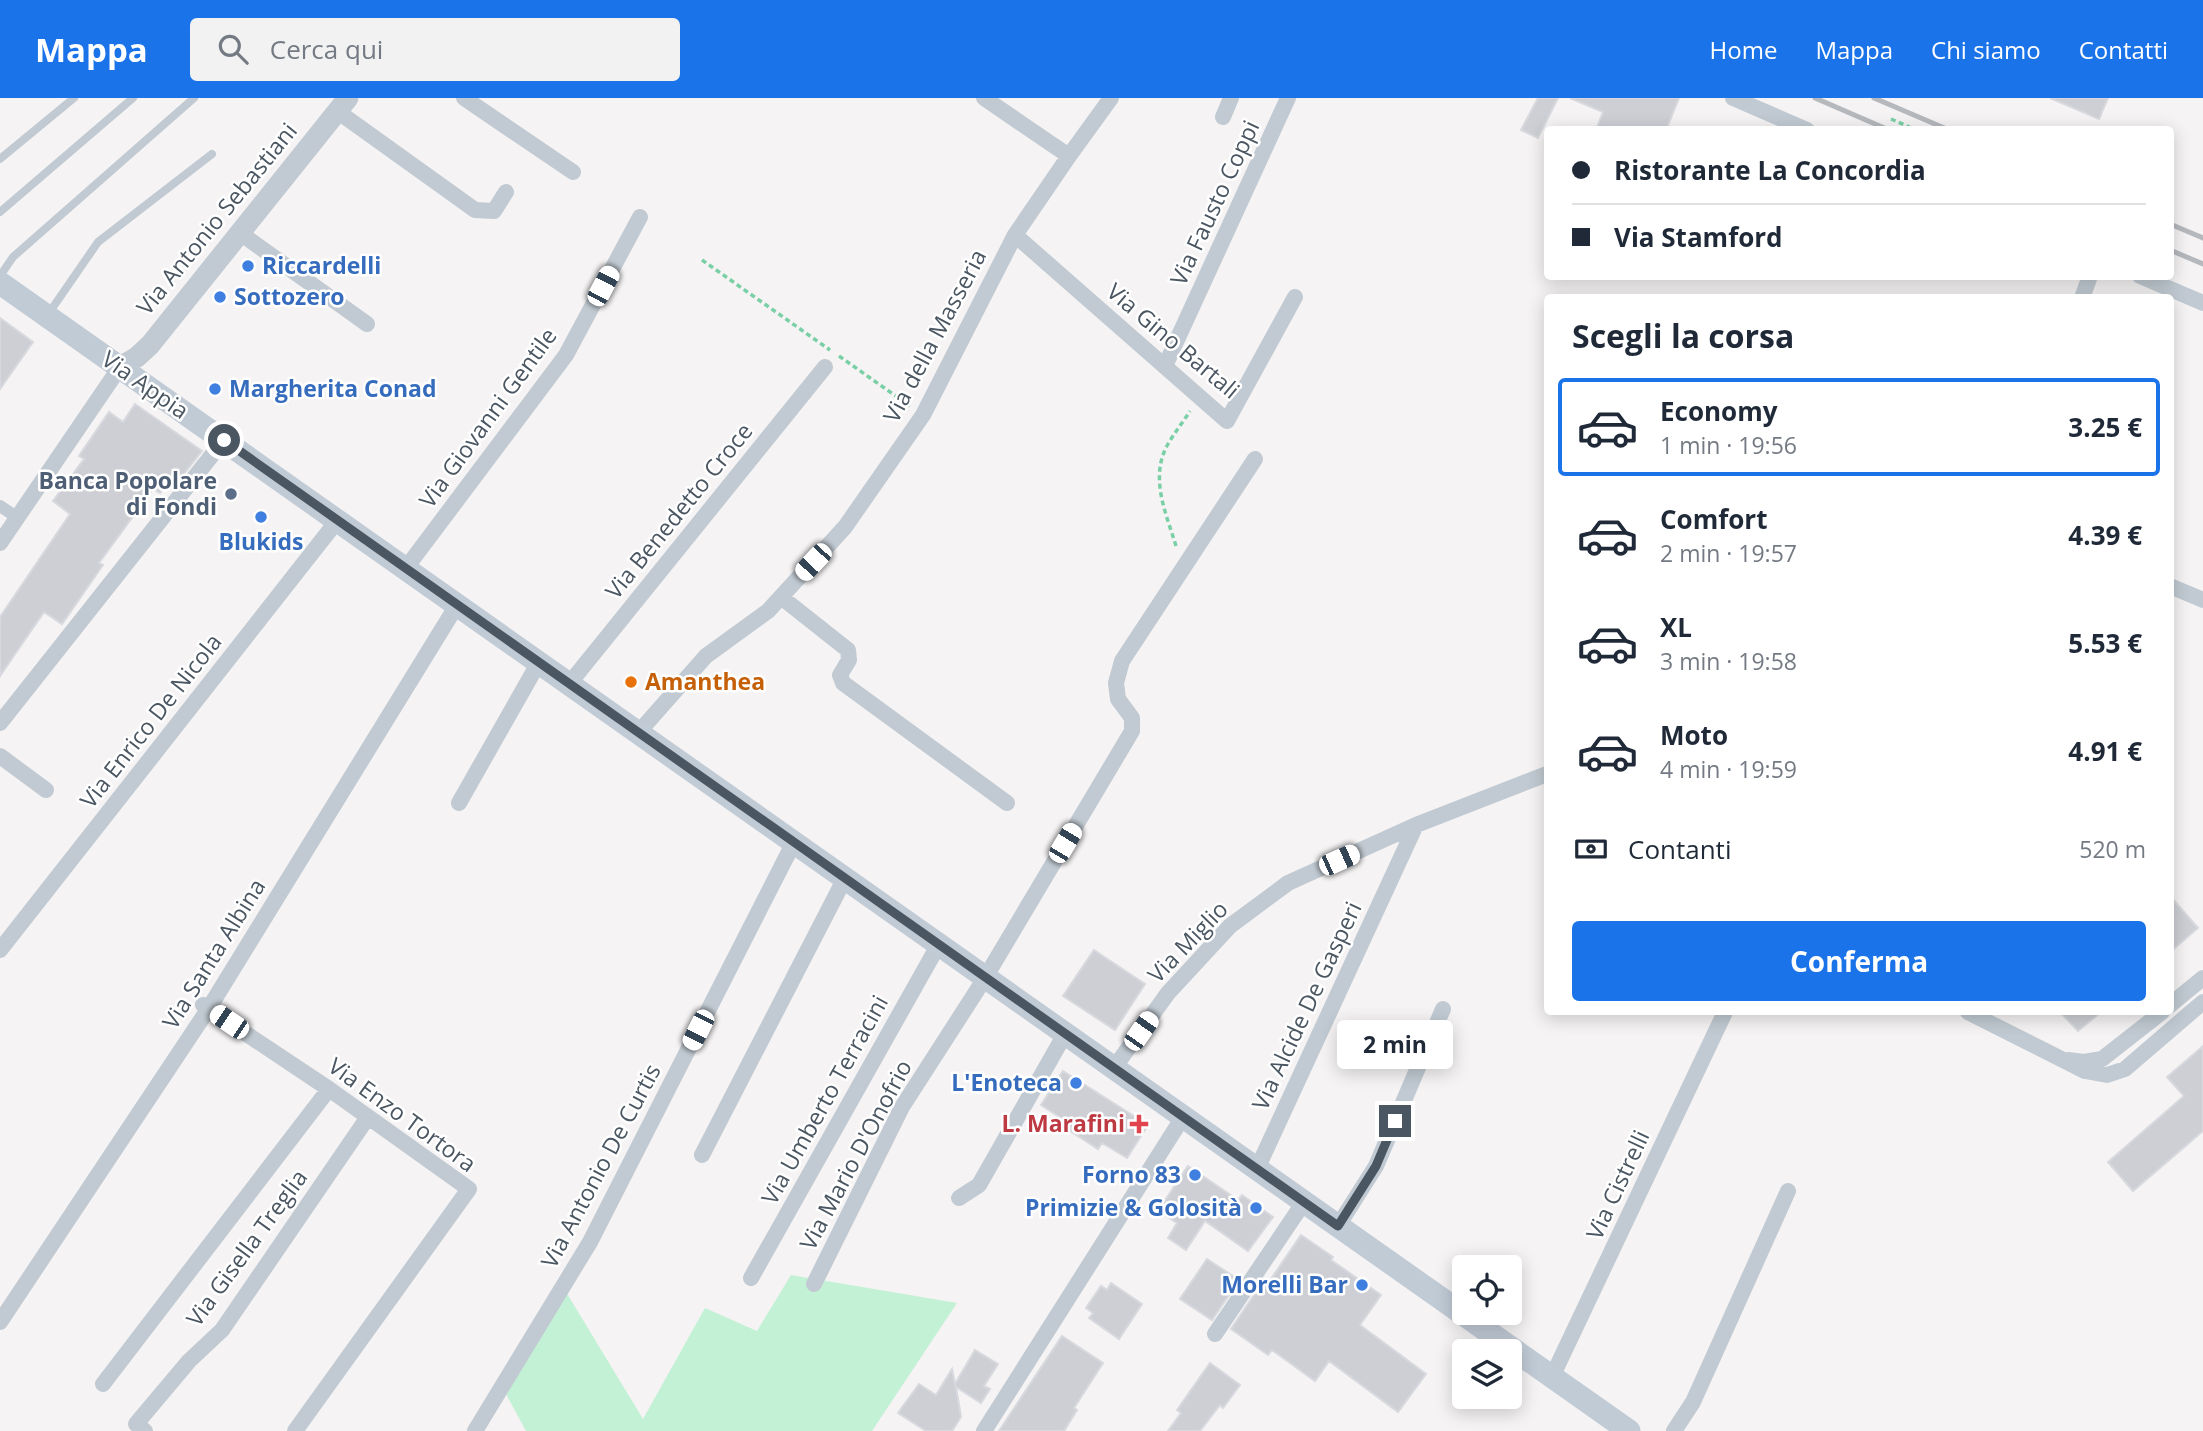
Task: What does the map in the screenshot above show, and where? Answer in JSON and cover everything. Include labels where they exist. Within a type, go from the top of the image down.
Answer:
[{"type":"main road","name":"Via Appia","points":[[0,283],[1629,1431]]},
{"type":"street","points":[[464,98],[573,173]]},
{"type":"street","points":[[984,98],[1069,156]]},
{"type":"street","name":"Via della Masseria","points":[[638,733],[706,656],[768,611],[845,527],[923,415],[1016,235],[1111,98]]},
{"type":"street","points":[[1223,117],[1231,98]]},
{"type":"street","name":"Via Fausto Coppi","points":[[1165,366],[1288,98]]},
{"type":"street","points":[[1733,98],[1798,126]]},
{"type":"street","points":[[343,105],[475,211],[494,211],[506,192]]},
{"type":"street","name":"Via Antonio Sebastiani","points":[[120,367],[150,345],[343,105]]},
{"type":"street","name":"Via Giovanni Gentile","points":[[405,568],[566,355],[640,217]]},
{"type":"street","points":[[240,233],[367,324]]},
{"type":"street","name":"Via Gino Bartali","points":[[1016,235],[1227,421],[1295,297]]},
{"type":"street","points":[[2149,280],[2203,303]]},
{"type":"street","points":[[0,543],[120,367]]},
{"type":"street","name":"Via Benedetto Croce","points":[[569,684],[825,367]]},
{"type":"street","points":[[0,723],[224,440]]},
{"type":"street","name":"Via Mario D'Onofrio","points":[[814,1284],[902,1107],[985,978],[1132,732],[1132,718],[1118,699],[1116,682],[1122,661],[1255,459]]},
{"type":"street","points":[[0,506],[18,518]]},
{"type":"street","name":"Via Enrico De Nicola","points":[[0,950],[337,521]]},
{"type":"street","points":[[2174,588],[2203,600]]},
{"type":"street","points":[[781,597],[848,650],[849,660],[840,675],[843,683],[1007,803]]},
{"type":"street","name":"Via Santa Albina","points":[[0,1322],[206,1007],[457,605]]},
{"type":"street","points":[[459,803],[539,662]]},
{"type":"street","points":[[0,757],[46,790]]},
{"type":"street","name":"Via Miglio","points":[[1114,1068],[1168,993],[1230,926],[1289,883],[1416,825],[1544,775]]},
{"type":"street","name":"Via Alcide De Gasperi","points":[[1257,1169],[1416,825]]},
{"type":"street","name":"Via Antonio De Curtis","points":[[475,1431],[590,1242],[794,842]]},
{"type":"street","points":[[702,1155],[845,878]]},
{"type":"street","name":"Via Umberto Terracini","points":[[751,1278],[939,944]]},
{"type":"street","points":[[2174,1002],[2203,978]]},
{"type":"street","points":[[1974,1015],[2085,1071],[2107,1075],[2125,1069],[2203,1002]]},
{"type":"street","name":"Via Enzo Tortora","points":[[206,1007],[329,1089],[469,1189],[295,1431]]},
{"type":"street","points":[[1338,1226],[1376,1166],[1443,1009]]},
{"type":"street","name":"Via Cistrelli","points":[[1552,1377],[1724,1015]]},
{"type":"street","points":[[2059,1059],[2084,1062],[2102,1059],[2158,1015]]},
{"type":"street","points":[[959,1198],[979,1185],[1065,1034]]},
{"type":"street","points":[[103,1384],[329,1089]]},
{"type":"street","name":"Via Gisella Treglia","points":[[145,1431],[136,1424],[189,1361],[222,1330],[368,1117]]},
{"type":"street","points":[[984,1431],[1183,1117]]},
{"type":"street","points":[[1674,1431],[1693,1402],[1788,1191]]},
{"type":"street","points":[[1215,1334],[1304,1202]]},
{"type":"lane","points":[[0,159],[74,98]]},
{"type":"lane","points":[[0,212],[133,98]]},
{"type":"lane","points":[[0,276],[13,257],[194,98]]},
{"type":"lane","points":[[47,316],[98,243],[212,154]]},
{"type":"path","points":[[1891,119],[1907,126]]},
{"type":"path","points":[[702,260],[923,415]]},
{"type":"path","points":[[1182,569],[1158,489],[1159,467],[1167,446],[1200,396]]},
{"type":"green space","points":[[791,1275],[957,1303],[872,1431],[526,1431],[506,1394],[566,1292],[643,1419],[705,1308],[757,1331]]},
{"type":"building","points":[[1538,98],[1558,98],[1538,138],[1521,130]]},
{"type":"building","points":[[1570,98],[1679,98],[1668,126],[1598,126],[1603,112]]},
{"type":"building","points":[[2050,98],[2108,98],[2099,119]]},
{"type":"building","points":[[0,318],[33,342],[0,389]]},
{"type":"building","points":[[135,404],[202,451],[175,485],[169,480],[160,493],[153,489],[99,563],[103,565],[62,624],[44,612],[0,676],[0,617],[70,514],[53,501],[84,459],[79,456],[109,412],[123,422]]},
{"type":"building","points":[[2174,901],[2198,928],[2174,949]]},
{"type":"building","points":[[1094,950],[1145,984],[1115,1030],[1063,996]]},
{"type":"building","points":[[2063,1015],[2097,1015],[2078,1031]]},
{"type":"building","points":[[2203,1046],[2203,1131],[2133,1191],[2108,1162],[2184,1096],[2167,1077]]},
{"type":"building","points":[[1063,1071],[1148,1125],[1127,1158],[1102,1143],[1098,1149],[1064,1127],[1067,1122],[1041,1105]]},
{"type":"building","points":[[1188,1166],[1238,1200],[1242,1195],[1273,1217],[1248,1251],[1205,1221],[1186,1250],[1168,1238],[1177,1223],[1158,1211]]},
{"type":"building","points":[[1301,1235],[1381,1295],[1360,1325],[1426,1374],[1398,1412],[1329,1361],[1315,1381],[1272,1350],[1268,1355],[1231,1329],[1256,1292],[1260,1295]]},
{"type":"building","points":[[1207,1259],[1239,1280],[1212,1320],[1180,1299]]},
{"type":"building","points":[[1111,1283],[1142,1304],[1119,1339],[1089,1318],[1093,1313],[1086,1308],[1101,1286],[1107,1290]]},
{"type":"building","points":[[1062,1336],[1103,1363],[1074,1408],[1077,1410],[1064,1431],[999,1431]]},
{"type":"building","points":[[975,1350],[998,1364],[984,1386],[990,1389],[981,1403],[956,1387],[961,1417],[952,1431],[926,1431],[898,1413],[919,1384],[936,1395],[952,1369],[955,1384]]},
{"type":"building","points":[[1210,1363],[1240,1385],[1223,1408],[1220,1405],[1200,1431],[1168,1431],[1181,1413],[1177,1410]]},
{"type":"railway","points":[[1815,98],[1880,126]]},
{"type":"railway","points":[[1874,98],[1940,126]]},
{"type":"railway","points":[[2174,226],[2203,238]]},
{"type":"railway","points":[[2174,252],[2203,264]]},
{"type":"place","name":"Riccardelli","points":[[248,266]]},
{"type":"place","name":"Sottozero","points":[[220,297]]},
{"type":"place","name":"Margherita Conad","points":[[215,389]]},
{"type":"place","name":"Banca Popolare di Fondi","points":[[231,494]]},
{"type":"place","name":"Blukids","points":[[261,517]]},
{"type":"place","name":"Amanthea","points":[[631,682]]},
{"type":"place","name":"L'Enoteca","points":[[1076,1083]]},
{"type":"place","name":"L. Marafini","points":[[1139,1124]]},
{"type":"place","name":"Forno 83","points":[[1195,1175]]},
{"type":"place","name":"Primizie & Golosità","points":[[1256,1208]]},
{"type":"place","name":"Morelli Bar","points":[[1362,1285]]},
{"type":"route","points":[[224,440],[1338,1226],[1376,1166],[1395,1121]]}]
